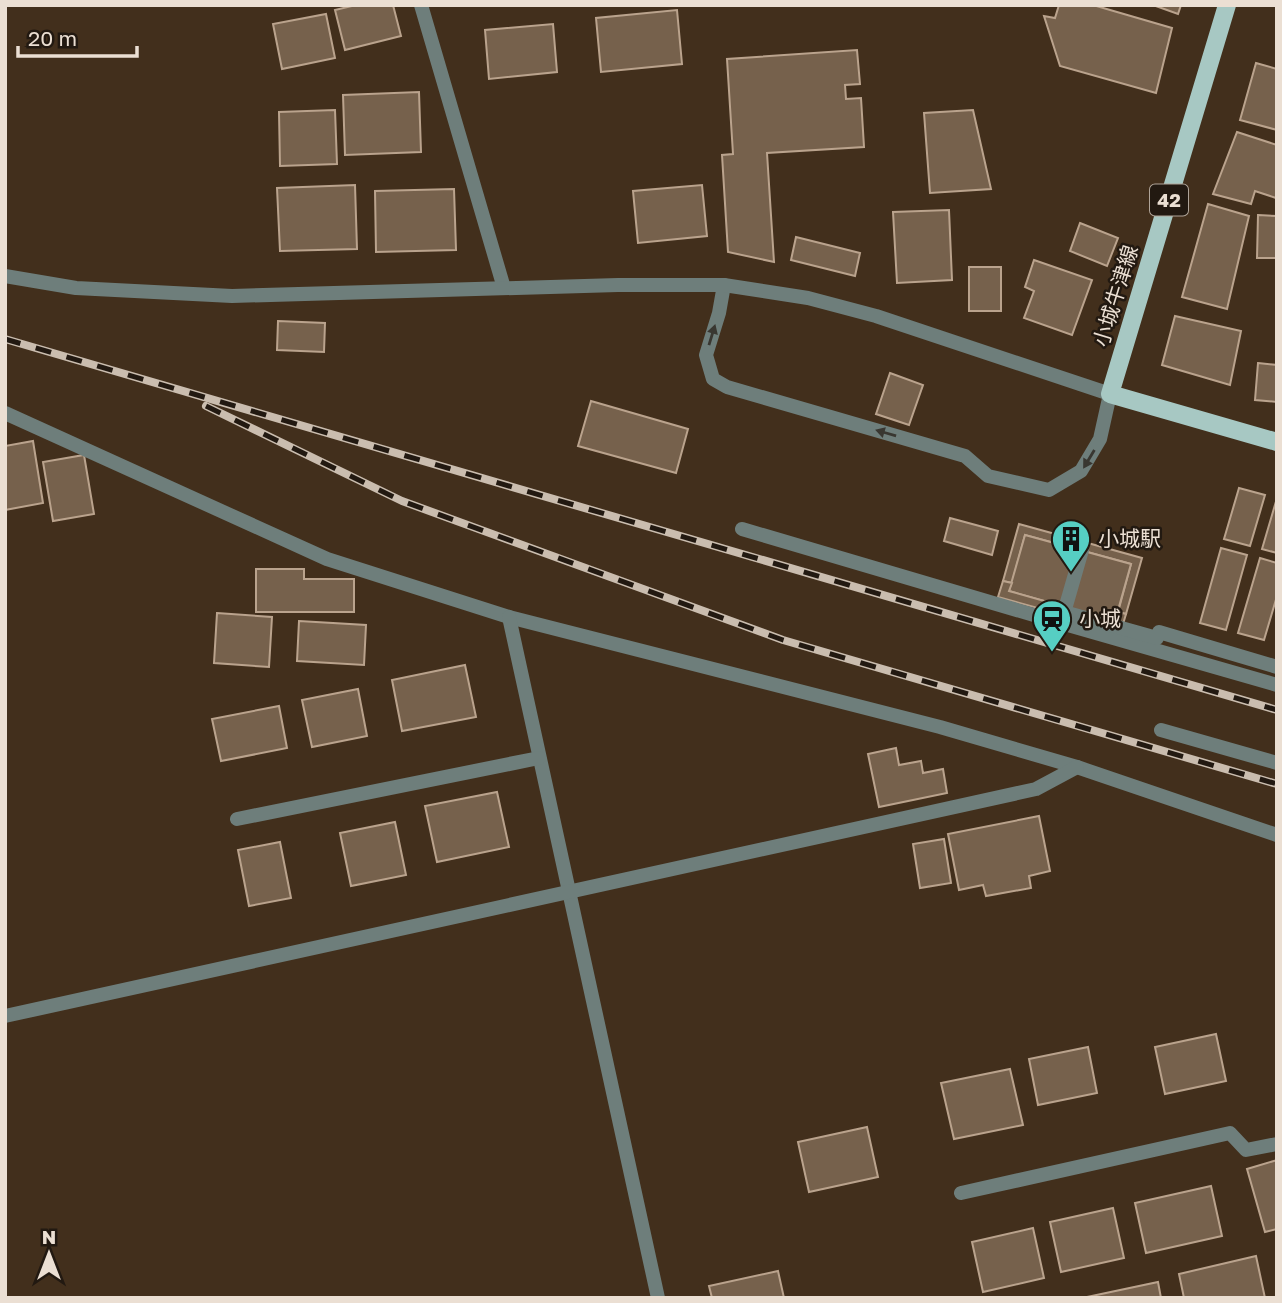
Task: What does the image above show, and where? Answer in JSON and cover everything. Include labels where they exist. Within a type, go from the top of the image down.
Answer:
[{"type":"main road","name":"小城牛津線","points":[[1110,394],[1227,5]]},
{"type":"main road","points":[[1110,394],[1277,442]]},
{"type":"street","points":[[421,5],[504,288]]},
{"type":"street","points":[[5,276],[76,288],[232,296],[724,285],[808,298],[876,316],[1110,394],[1100,439],[1081,471],[1049,490],[988,476],[965,456],[726,387],[713,379],[706,355],[719,313],[724,285]]},
{"type":"street","points":[[5,413],[327,559],[509,617],[940,727],[1077,767],[1277,835]]},
{"type":"street","points":[[742,529],[1063,617],[1277,685]]},
{"type":"street","points":[[1063,617],[1082,550]]},
{"type":"street","points":[[509,617],[567,892],[658,1298]]},
{"type":"street","points":[[1063,617],[1157,638],[1159,632],[1277,667]]},
{"type":"street","points":[[1254,679],[1259,662]]},
{"type":"street","points":[[1161,730],[1277,763]]},
{"type":"street","points":[[237,819],[539,758]]},
{"type":"street","points":[[5,1016],[1036,789],[1077,767]]},
{"type":"street","points":[[961,1193],[1230,1133],[1246,1150],[1277,1144]]},
{"type":"building","points":[[356,5],[393,5],[401,36],[345,50],[335,10]]},
{"type":"building","points":[[1059,5],[1093,5],[1172,28],[1156,93],[1060,66],[1044,16],[1055,18]]},
{"type":"building","points":[[1153,5],[1181,5],[1178,14]]},
{"type":"building","points":[[677,10],[682,64],[601,72],[596,18]]},
{"type":"building","points":[[326,14],[335,58],[282,69],[273,24]]},
{"type":"building","points":[[553,24],[557,72],[489,79],[485,30]]},
{"type":"building","points":[[857,50],[860,84],[845,85],[846,99],[861,98],[864,147],[767,153],[774,262],[728,252],[722,155],[733,154],[727,59]]},
{"type":"building","points":[[1256,63],[1277,69],[1277,130],[1240,120]]},
{"type":"building","points":[[419,92],[421,152],[345,155],[343,95]]},
{"type":"building","points":[[335,110],[337,164],[280,166],[279,112]]},
{"type":"building","points":[[973,110],[991,189],[930,193],[924,113]]},
{"type":"building","points":[[1237,132],[1277,145],[1276,198],[1255,191],[1251,204],[1213,194]]},
{"type":"building","points":[[355,185],[357,249],[280,251],[277,188]]},
{"type":"building","points":[[702,185],[707,236],[638,243],[633,191]]},
{"type":"building","points":[[454,189],[456,250],[376,252],[375,191]]},
{"type":"building","points":[[1208,204],[1249,216],[1227,309],[1182,297]]},
{"type":"building","points":[[949,210],[952,280],[897,283],[893,212]]},
{"type":"building","points":[[1258,215],[1277,216],[1277,258],[1257,258]]},
{"type":"building","points":[[1080,223],[1118,238],[1107,266],[1070,251]]},
{"type":"building","points":[[796,237],[860,253],[855,276],[791,260]]},
{"type":"building","points":[[1034,260],[1092,280],[1072,335],[1024,318],[1034,291],[1025,287]]},
{"type":"building","points":[[969,267],[1001,267],[1001,311],[969,311]]},
{"type":"building","points":[[1175,316],[1241,331],[1230,385],[1162,365]]},
{"type":"building","points":[[278,321],[325,323],[324,352],[277,350]]},
{"type":"building","points":[[1258,363],[1277,365],[1277,402],[1255,400]]},
{"type":"building","points":[[890,373],[923,385],[909,425],[876,414]]},
{"type":"building","points":[[591,401],[688,429],[676,473],[578,446]]},
{"type":"building","points":[[33,441],[43,503],[5,510],[5,446]]},
{"type":"building","points":[[84,455],[94,514],[53,521],[43,462]]},
{"type":"building","points":[[1239,488],[1265,495],[1250,546],[1224,539]]},
{"type":"building","points":[[1277,498],[1277,553],[1262,549]]},
{"type":"building","points":[[950,518],[998,531],[992,555],[944,541]]},
{"type":"building","points":[[1019,524],[1142,558],[1126,614],[1118,612],[1131,564],[1025,535],[1012,583],[1003,581]]},
{"type":"building","name":"小城駅","points":[[1025,535],[1131,564],[1115,621],[1009,591]]},
{"type":"building","points":[[1221,548],[1247,555],[1226,630],[1200,623]]},
{"type":"building","points":[[1260,558],[1277,563],[1277,596],[1264,640],[1238,633]]},
{"type":"building","points":[[256,569],[304,569],[304,579],[354,579],[354,612],[256,612]]},
{"type":"building","points":[[1003,581],[1012,583],[1009,591],[1115,621],[1118,612],[1126,614],[1121,631],[998,597]]},
{"type":"building","points":[[217,613],[272,617],[269,667],[214,663]]},
{"type":"building","points":[[299,621],[366,625],[364,665],[297,661]]},
{"type":"building","points":[[465,665],[476,717],[402,731],[392,680]]},
{"type":"building","points":[[358,689],[367,736],[312,747],[302,700]]},
{"type":"building","points":[[279,706],[287,748],[221,761],[212,719]]},
{"type":"building","points":[[896,748],[899,765],[921,761],[923,773],[943,769],[947,793],[879,807],[868,754]]},
{"type":"building","points":[[497,792],[509,847],[437,862],[425,806]]},
{"type":"building","points":[[1039,816],[1050,871],[1029,876],[1031,888],[986,896],[983,885],[959,890],[948,834]]},
{"type":"building","points":[[395,822],[406,875],[351,886],[340,833]]},
{"type":"building","points":[[944,839],[951,883],[920,888],[913,844]]},
{"type":"building","points":[[280,842],[291,898],[249,906],[238,850]]},
{"type":"building","points":[[1216,1034],[1226,1081],[1165,1094],[1155,1047]]},
{"type":"building","points":[[1088,1047],[1097,1093],[1038,1105],[1029,1059]]},
{"type":"building","points":[[1010,1069],[1023,1125],[954,1139],[941,1083]]},
{"type":"building","points":[[867,1127],[878,1177],[809,1192],[798,1142]]},
{"type":"building","points":[[1277,1160],[1277,1229],[1265,1232],[1247,1169]]},
{"type":"building","points":[[1211,1186],[1222,1236],[1146,1253],[1135,1203]]},
{"type":"building","points":[[1113,1208],[1124,1258],[1061,1272],[1050,1222]]},
{"type":"building","points":[[1033,1228],[1044,1278],[983,1292],[972,1242]]},
{"type":"building","points":[[1256,1256],[1265,1298],[1184,1298],[1179,1274]]},
{"type":"building","points":[[778,1271],[784,1298],[712,1298],[709,1286]]},
{"type":"building","points":[[1158,1282],[1161,1298],[1087,1297]]},
{"type":"railway","points":[[5,339],[1277,710]]},
{"type":"railway","points":[[206,406],[402,501],[783,640],[1277,784]]},
{"type":"place","name":"小城駅","points":[[1071,573]]},
{"type":"place","name":"小城","points":[[1052,653]]}]
